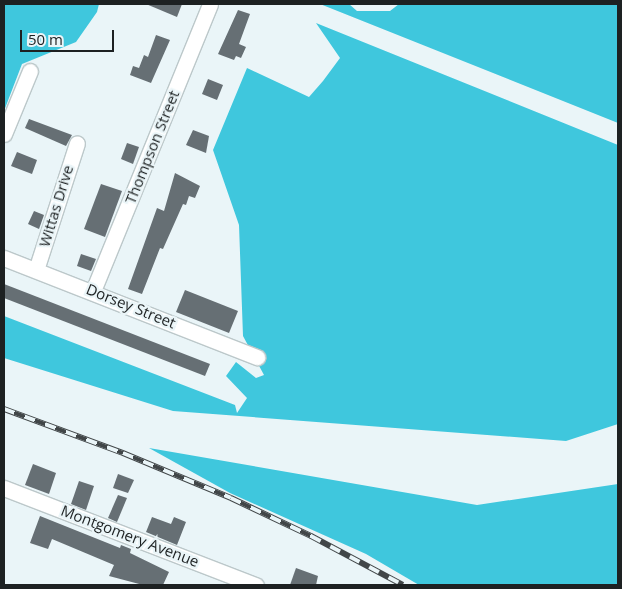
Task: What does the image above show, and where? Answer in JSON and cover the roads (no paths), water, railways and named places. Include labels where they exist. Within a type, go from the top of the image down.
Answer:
[{"type":"street","name":"Thompson Street","points":[[94,291],[210,4]]},
{"type":"street","points":[[4,134],[30,71]]},
{"type":"street","name":"Wittas Drive","points":[[36,270],[77,144]]},
{"type":"street","name":"Dorsey Street","points":[[4,258],[94,291],[257,357]]},
{"type":"street","name":"Montgomery Avenue","points":[[4,488],[256,585]]},
{"type":"railway","points":[[4,409],[123,453],[231,498],[311,536],[403,585]]}]
